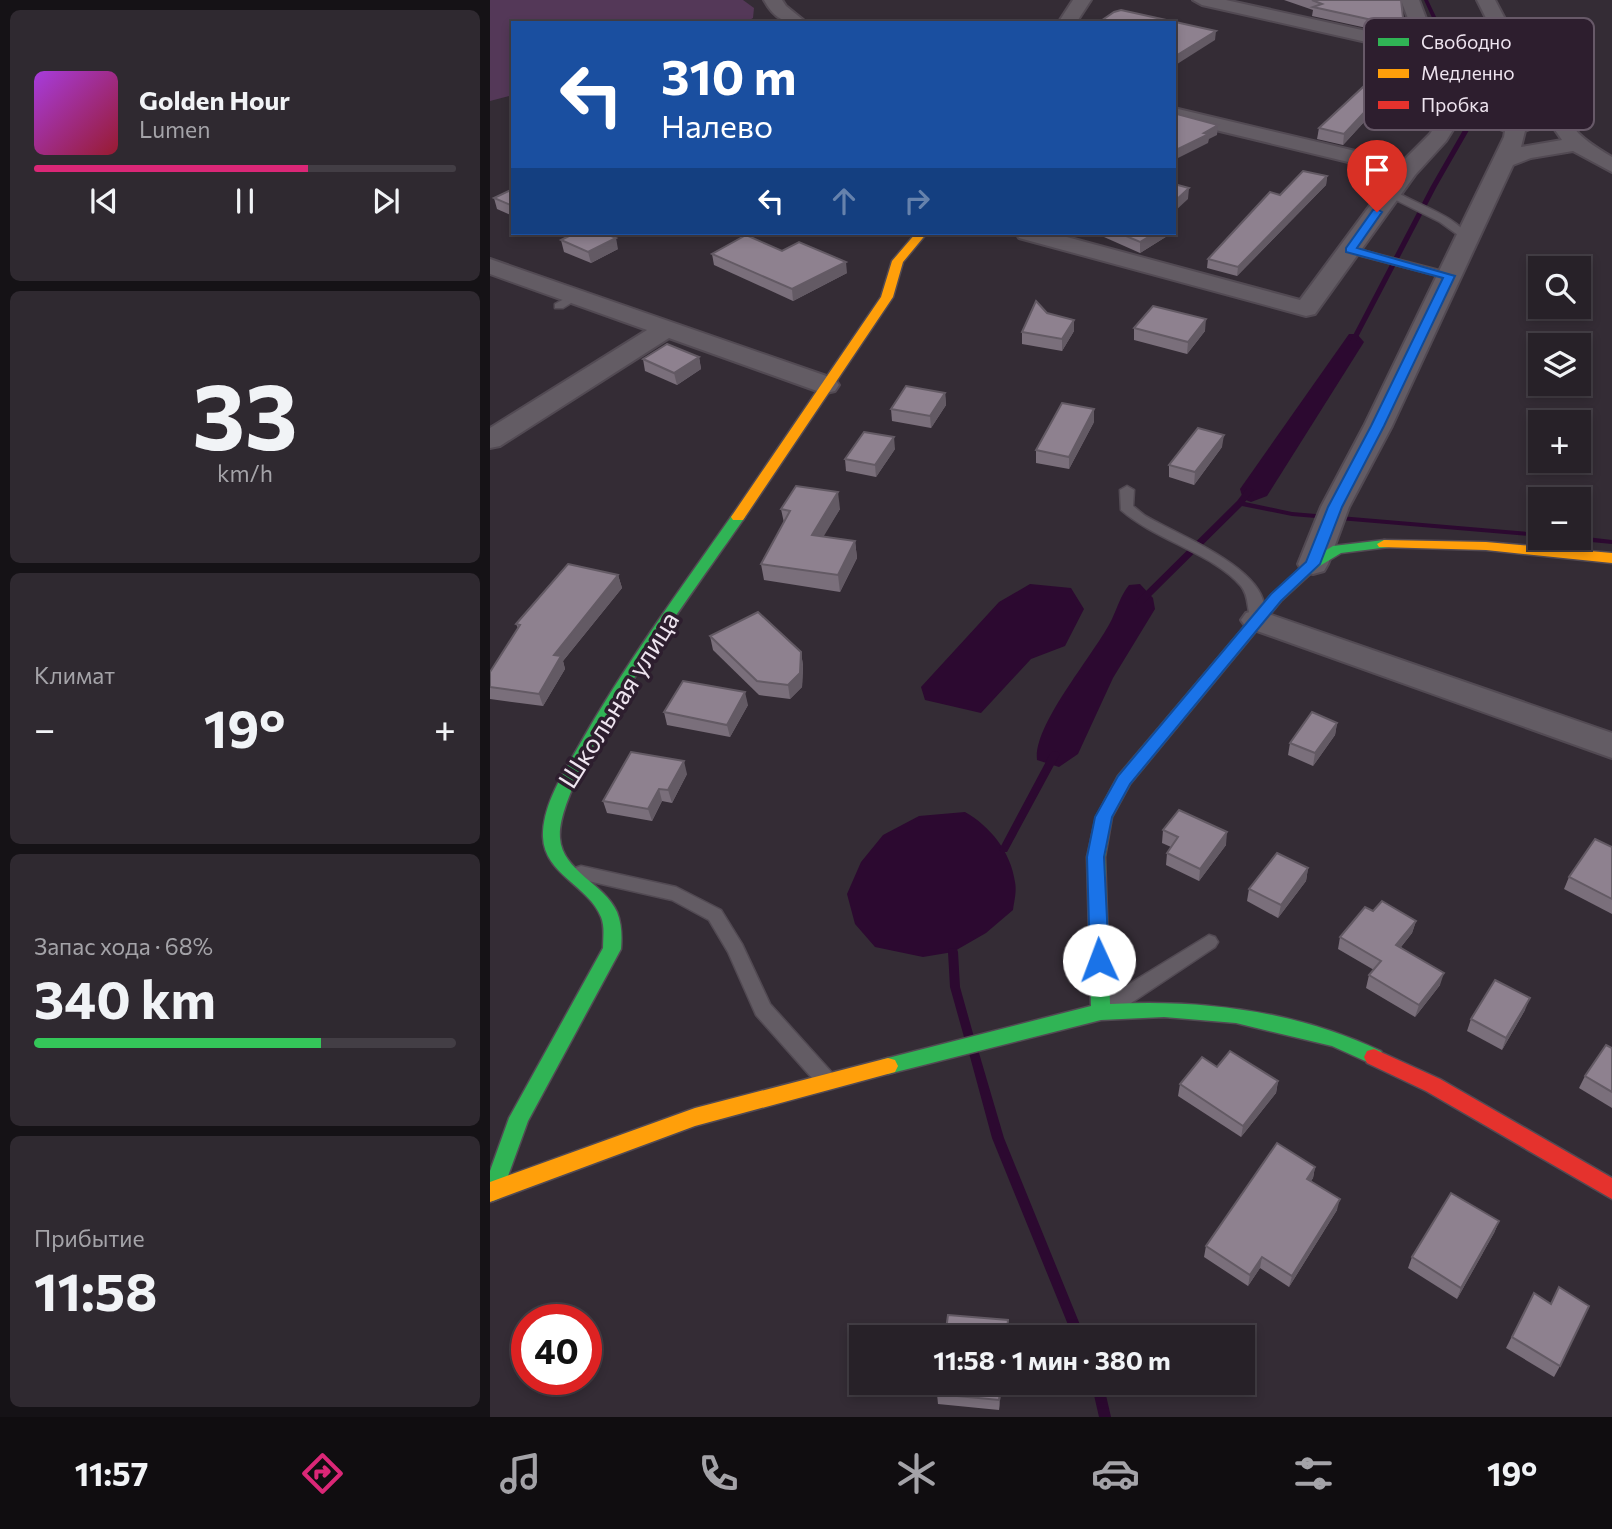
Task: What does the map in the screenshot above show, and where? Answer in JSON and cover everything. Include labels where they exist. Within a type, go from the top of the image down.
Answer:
[{"type":"street","points":[[1068,21],[1082,0]]},
{"type":"street","points":[[1202,0],[1364,36]]},
{"type":"street","points":[[1410,0],[1416,18]]},
{"type":"street","points":[[1486,0],[1495,18]]},
{"type":"street","points":[[776,1],[779,10],[795,21]]},
{"type":"street","points":[[1176,114],[1407,170]]},
{"type":"street","points":[[1034,235],[1306,309],[1407,170],[1443,130]]},
{"type":"street","points":[[1313,564],[1335,507],[1378,426],[1450,276],[1514,137],[1515,130]]},
{"type":"street","points":[[1562,130],[1575,144],[1612,166]]},
{"type":"street","points":[[1503,161],[1526,152],[1575,144]]},
{"type":"street","name":"Школьная улица","points":[[491,1191],[519,1118],[612,949],[615,933],[612,917],[558,858],[551,835],[559,796],[584,749],[887,297],[898,261],[920,235]]},
{"type":"street","points":[[490,266],[827,385]]},
{"type":"street","points":[[490,440],[668,328]]},
{"type":"street","points":[[1101,1012],[1096,857],[1104,817],[1124,780],[1276,598],[1313,564],[1338,549],[1372,544],[1486,547],[1612,558]]},
{"type":"street","points":[[1257,620],[1612,746]]},
{"type":"street","points":[[491,1191],[695,1117],[827,1080],[1101,1012],[1164,1009],[1236,1015],[1336,1040],[1433,1085],[1612,1189]]},
{"type":"lane","points":[[1391,193],[1404,203],[1454,226],[1464,233],[1467,240]]},
{"type":"lane","points":[[1350,250],[1450,276]]},
{"type":"lane","points":[[1127,490],[1126,507],[1138,521],[1212,558],[1237,575],[1254,594],[1257,620]]},
{"type":"lane","points":[[570,871],[676,894],[715,915],[736,949],[763,1009],[827,1080]]},
{"type":"lane","points":[[1101,1012],[1209,942]]},
{"type":"shaded area","points":[[490,0],[743,0],[754,8],[753,18],[748,21],[511,21],[511,96],[490,101]]},
{"type":"shaded area","points":[[1349,334],[1357,334],[1364,342],[1267,496],[1251,502],[1243,499],[1240,489]]},
{"type":"shaded area","points":[[1030,584],[1071,588],[1084,609],[1065,646],[1031,659],[981,713],[925,700],[921,687],[999,602]]},
{"type":"shaded area","points":[[1140,584],[1153,598],[1155,609],[1113,678],[1078,754],[1059,767],[1037,760],[1038,745],[1054,709],[1104,634],[1126,589],[1129,585]]},
{"type":"shaded area","points":[[965,812],[991,832],[1009,860],[1016,885],[1013,910],[986,933],[953,952],[923,957],[875,947],[855,924],[847,894],[861,862],[883,835],[919,816]]},
{"type":"building","points":[[1312,0],[1401,0],[1403,18],[1364,18],[1313,7],[1322,4]]},
{"type":"building","points":[[1121,10],[1171,21],[1101,21]]},
{"type":"building","points":[[1176,22],[1216,31],[1176,56]]},
{"type":"building","points":[[1364,86],[1364,113],[1344,134],[1319,128]]},
{"type":"building","points":[[1176,115],[1218,125],[1204,133],[1209,134],[1176,150]]},
{"type":"building","points":[[1303,171],[1327,176],[1238,267],[1208,259],[1270,192],[1280,195]]},
{"type":"building","points":[[1176,185],[1189,188],[1176,200]]},
{"type":"building","points":[[511,190],[511,205],[494,198]]},
{"type":"building","points":[[571,235],[609,235],[616,238],[588,252],[561,240]]},
{"type":"building","points":[[746,235],[782,251],[799,242],[846,262],[792,289],[712,254]]},
{"type":"building","points":[[1124,235],[1152,235],[1140,242]]},
{"type":"building","points":[[1036,301],[1047,313],[1074,320],[1062,339],[1022,332]]},
{"type":"building","points":[[1153,306],[1206,319],[1188,342],[1134,328]]},
{"type":"building","points":[[667,344],[699,357],[674,373],[643,359]]},
{"type":"building","points":[[906,386],[945,393],[930,416],[891,409]]},
{"type":"building","points":[[1062,403],[1094,409],[1069,457],[1036,450]]},
{"type":"building","points":[[1198,428],[1224,435],[1195,472],[1169,465]]},
{"type":"building","points":[[864,432],[894,437],[875,465],[845,459]]},
{"type":"building","points":[[796,486],[838,492],[812,535],[855,541],[838,575],[761,564],[790,511],[781,509]]},
{"type":"building","points":[[568,564],[618,575],[554,655],[561,656],[539,694],[490,687],[490,672],[520,625],[516,624]]},
{"type":"building","points":[[758,612],[801,652],[800,673],[788,685],[757,681],[710,636]]},
{"type":"building","points":[[683,681],[745,692],[727,725],[664,712]]},
{"type":"building","points":[[1312,712],[1337,723],[1315,753],[1290,743]]},
{"type":"building","points":[[631,752],[684,761],[668,790],[659,789],[648,809],[603,801]]},
{"type":"building","points":[[1179,810],[1227,832],[1200,869],[1167,853],[1178,837],[1163,830]]},
{"type":"building","points":[[1595,839],[1612,847],[1612,899],[1569,877]]},
{"type":"building","points":[[1277,853],[1308,868],[1281,905],[1249,889]]},
{"type":"building","points":[[1382,901],[1416,921],[1396,945],[1444,973],[1419,1005],[1369,975],[1381,961],[1340,937],[1365,907],[1373,911]]},
{"type":"building","points":[[1495,980],[1530,998],[1506,1038],[1471,1019]]},
{"type":"building","points":[[1606,1045],[1612,1048],[1612,1092],[1585,1076]]},
{"type":"building","points":[[1230,1051],[1278,1081],[1243,1126],[1180,1084],[1202,1057],[1217,1067]]},
{"type":"building","points":[[1277,1143],[1315,1167],[1307,1179],[1340,1199],[1292,1276],[1262,1257],[1250,1275],[1206,1246]]},
{"type":"building","points":[[1451,1193],[1499,1221],[1461,1288],[1412,1257]]},
{"type":"building","points":[[1559,1287],[1589,1306],[1560,1366],[1512,1337],[1534,1293],[1551,1304]]},
{"type":"building","points":[[948,1315],[1008,1320],[1007,1325],[947,1325]]},
{"type":"building","points":[[947,1395],[1000,1395],[999,1400]]},
{"type":"waterway","points":[[1426,0],[1434,18]]},
{"type":"waterway","points":[[1352,343],[1466,130]]},
{"type":"waterway","points":[[1240,503],[1250,490]]},
{"type":"waterway","points":[[1140,602],[1240,503]]},
{"type":"waterway","points":[[1240,503],[1292,514],[1528,534]]},
{"type":"waterway","points":[[1591,540],[1612,542]]},
{"type":"waterway","points":[[1004,849],[1055,754]]},
{"type":"waterway","points":[[953,952],[955,987],[969,1037]]},
{"type":"waterway","points":[[974,1053],[998,1138],[1074,1325]]},
{"type":"waterway","points":[[1100,1395],[1105,1417]]},
{"type":"traffic: fast","points":[[493,1191],[519,1118],[612,949],[613,929],[608,913],[557,855],[551,838],[555,811],[597,727],[738,517]]},
{"type":"traffic: fast","points":[[1101,1012],[1096,857],[1104,817],[1124,780],[1276,598],[1313,564],[1338,549],[1384,544]]},
{"type":"traffic: fast","points":[[888,1066],[1101,1012],[1164,1009],[1236,1015],[1336,1039],[1374,1057]]},
{"type":"traffic: slow","points":[[738,517],[887,297],[898,261],[920,235]]},
{"type":"traffic: slow","points":[[1384,544],[1486,546],[1612,558]]},
{"type":"traffic: slow","points":[[490,1192],[695,1117],[888,1066]]},
{"type":"traffic: jam","points":[[1374,1057],[1433,1085],[1612,1189]]},
{"type":"route","points":[[1099,960],[1096,857],[1104,817],[1124,780],[1276,598],[1313,564],[1335,507],[1378,426],[1450,276],[1350,250],[1377,212]]}]
